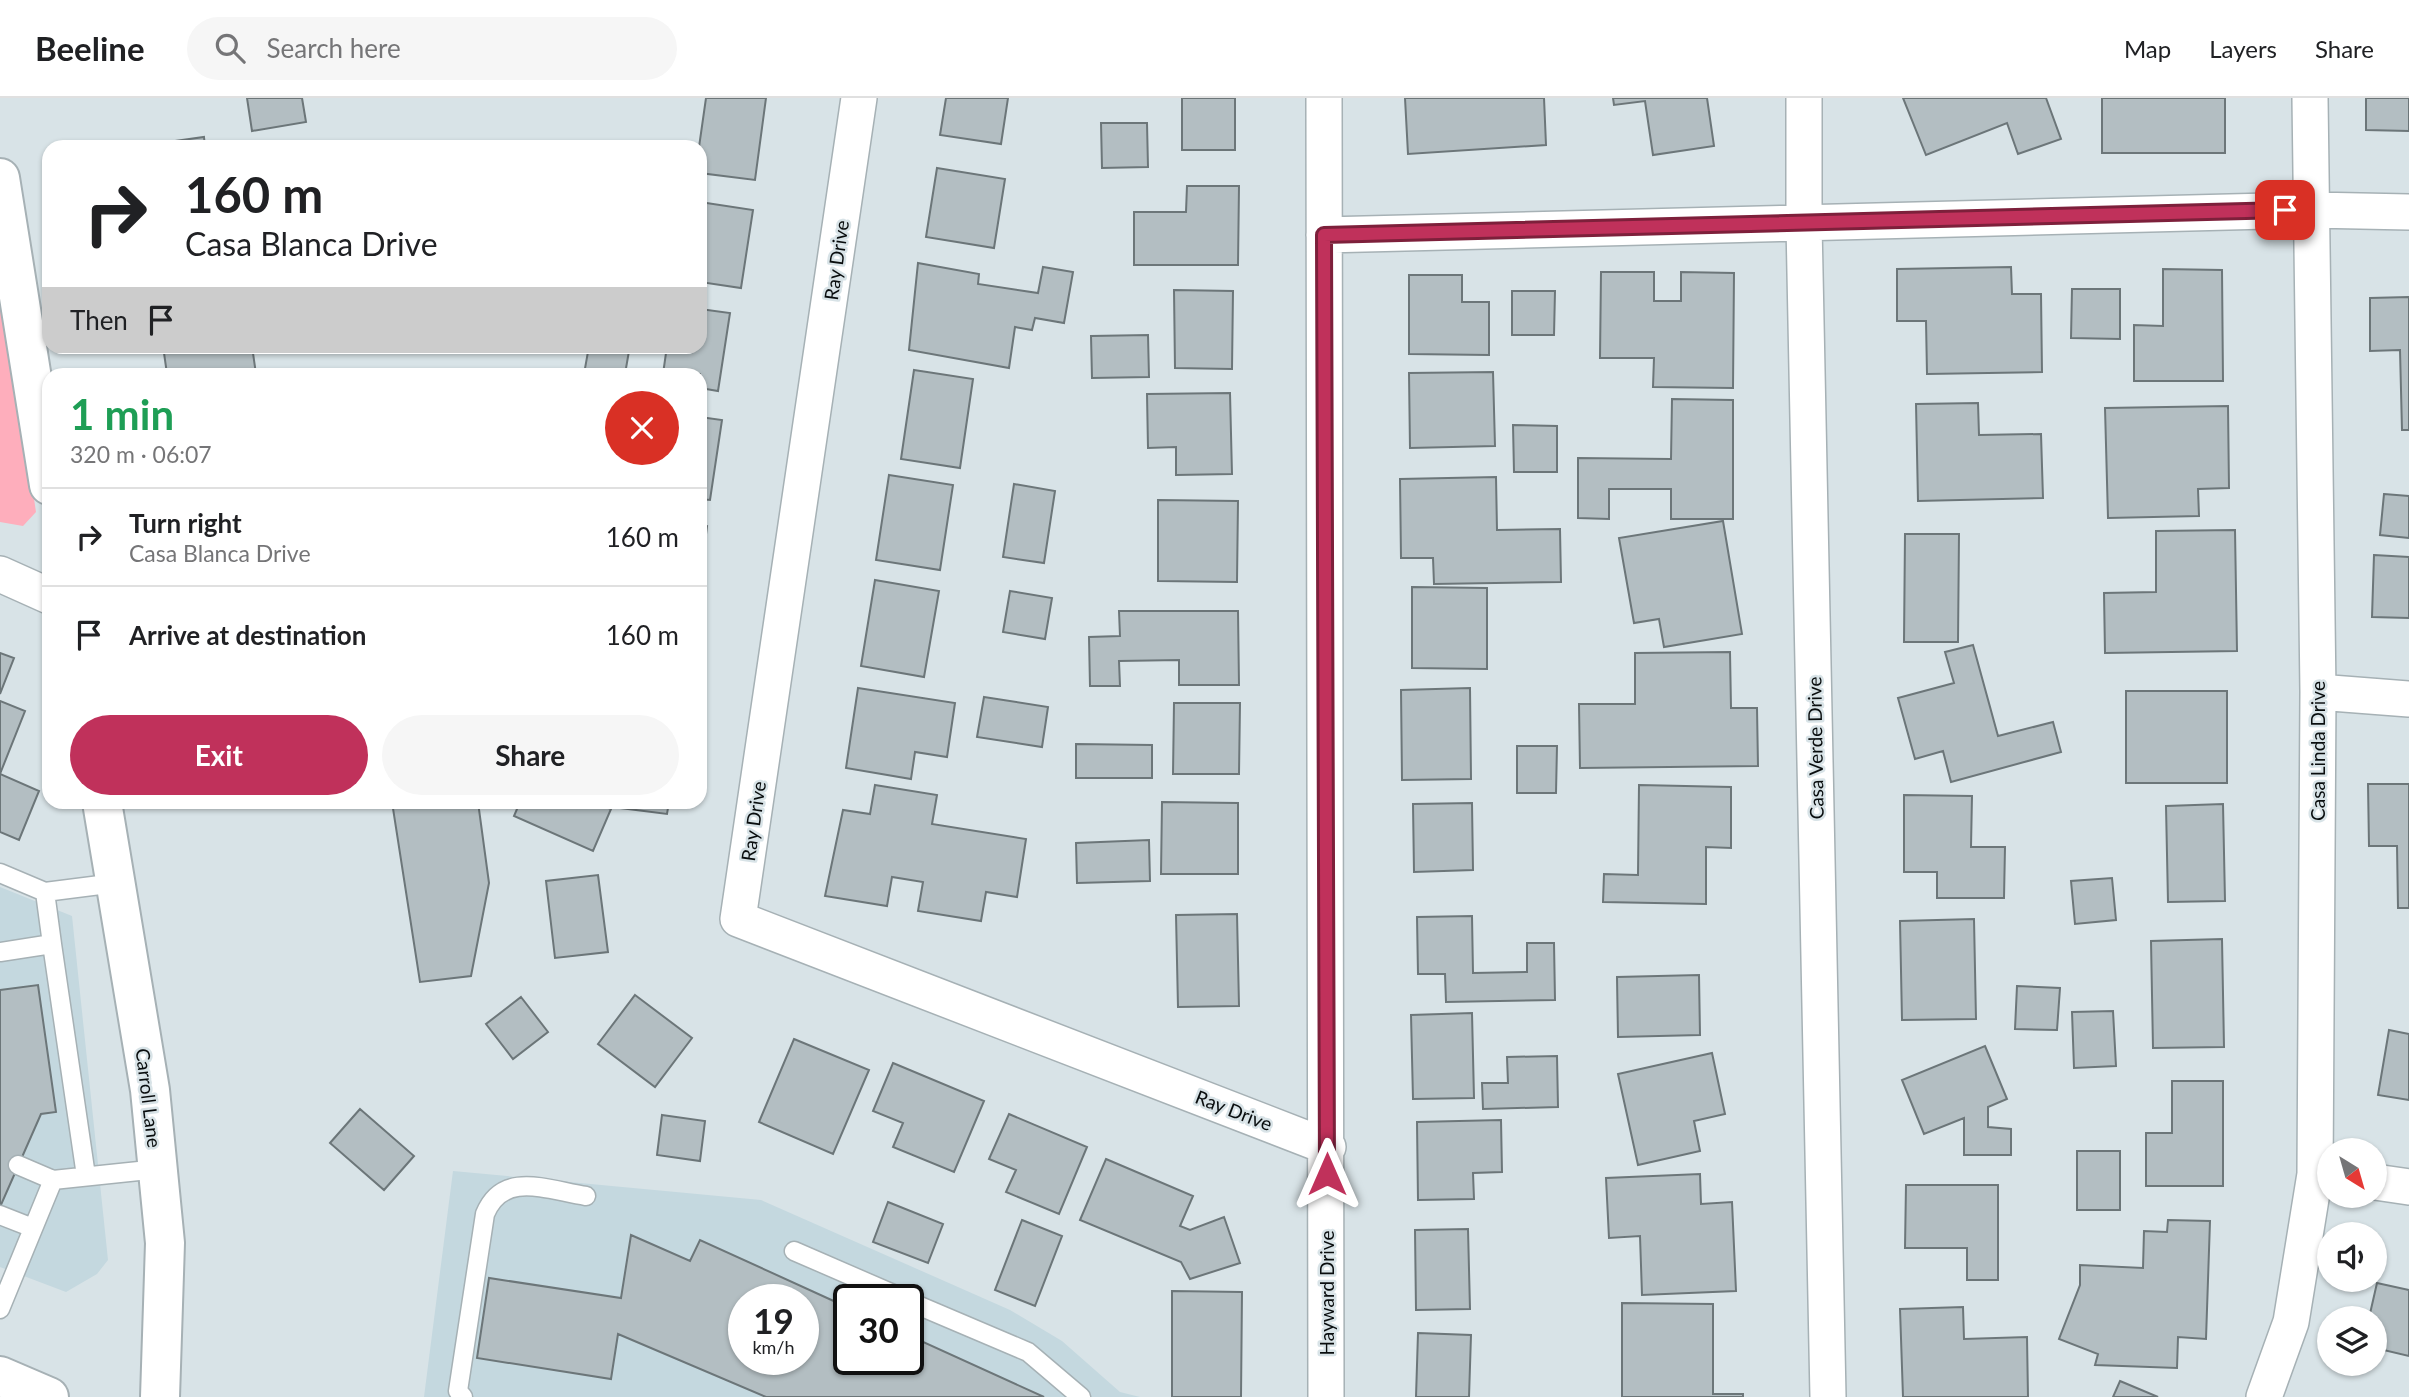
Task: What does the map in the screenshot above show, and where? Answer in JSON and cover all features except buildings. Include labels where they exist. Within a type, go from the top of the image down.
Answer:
[{"type":"street","name":"Ray Drive","points":[[859,98],[738,919],[1328,1147]]},
{"type":"street","name":"Hayward Drive","points":[[1324,98],[1328,1147],[1325,1397]]},
{"type":"street","name":"Casa Verde Drive","points":[[1804,98],[1804,224],[1828,1397]]},
{"type":"street","name":"Casa Linda Drive","points":[[2310,98],[2322,1138]]},
{"type":"street","points":[[0,178],[42,441]]},
{"type":"street","points":[[1324,235],[2312,210],[2409,212]]},
{"type":"street","points":[[0,574],[42,593]]},
{"type":"street","points":[[2318,692],[2409,699]]},
{"type":"street","name":"Carroll Lane","points":[[103,809],[150,1090],[158,1169],[165,1243],[160,1397]]},
{"type":"street","points":[[2387,1184],[2409,1187]]},
{"type":"street","name":"Casa Linda Drive","points":[[2264,1397],[2291,1322],[2317,1199]]},
{"type":"street","points":[[0,1376],[49,1397]]},
{"type":"lane","points":[[0,873],[45,892],[116,883]]},
{"type":"lane","points":[[45,892],[86,1176]]},
{"type":"lane","points":[[0,952],[52,944]]},
{"type":"lane","points":[[18,1165],[53,1180],[158,1169]]},
{"type":"lane","points":[[0,1310],[7,1271],[33,1228],[53,1180]]},
{"type":"lane","points":[[463,1397],[458,1391],[485,1214],[492,1197],[512,1185],[586,1196]]},
{"type":"lane","points":[[0,1215],[33,1228]]},
{"type":"lane","points":[[794,1251],[869,1284]]},
{"type":"lane","points":[[924,1308],[1028,1352],[1081,1397]]},
{"type":"shaded area","points":[[0,273],[36,512],[23,526],[0,522]]},
{"type":"shaded area","points":[[0,887],[72,916],[108,1260],[97,1274],[66,1292],[0,1267]]},
{"type":"shaded area","points":[[453,1171],[761,1200],[1010,1310],[1062,1341],[1120,1392],[1140,1397],[424,1397]]},
{"type":"route","points":[[1327,1174],[1324,235],[2285,210]]}]
